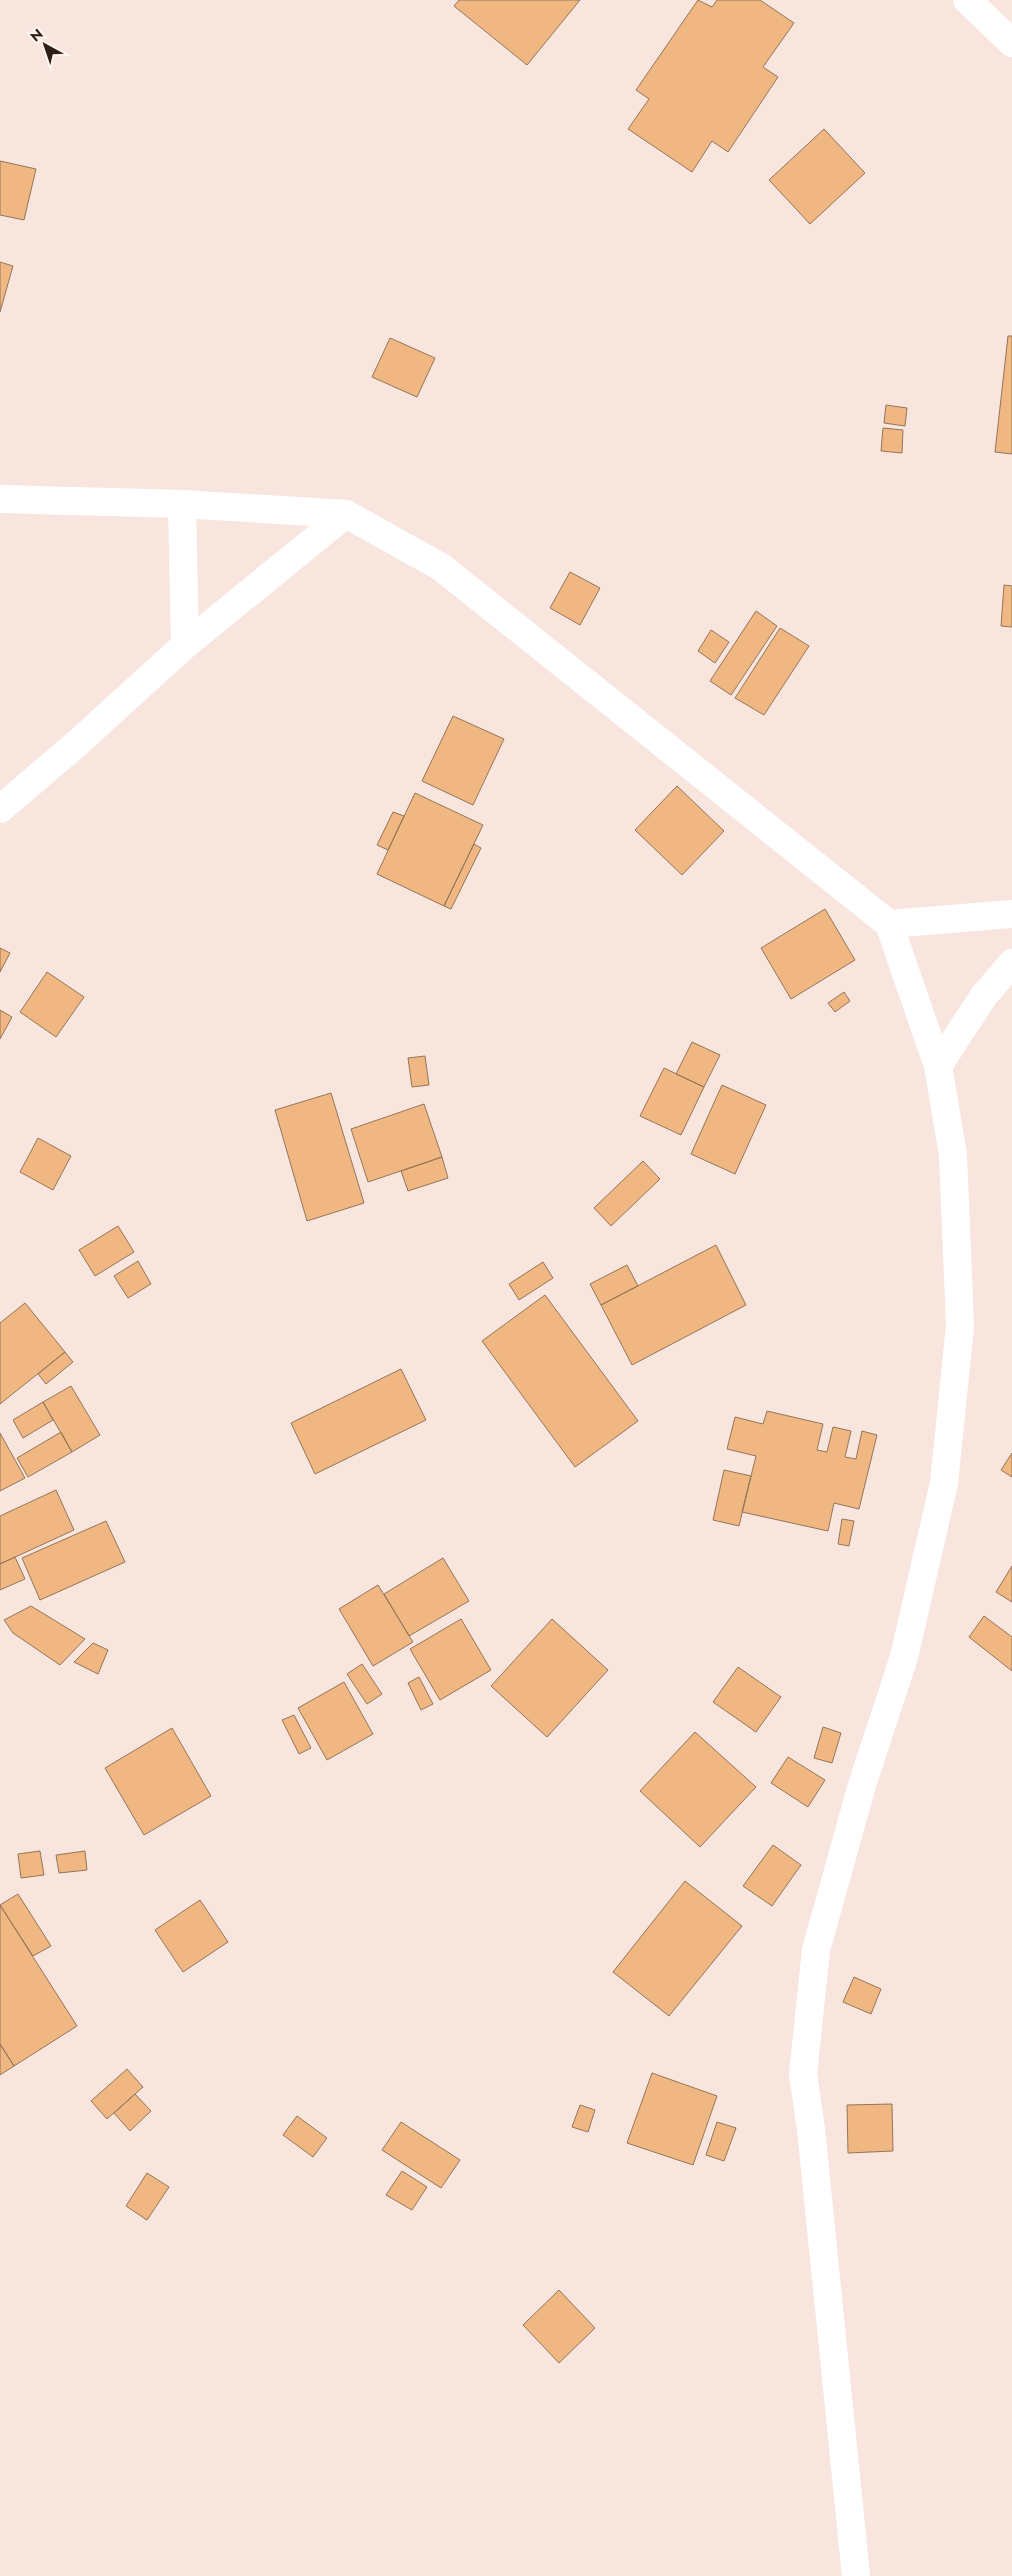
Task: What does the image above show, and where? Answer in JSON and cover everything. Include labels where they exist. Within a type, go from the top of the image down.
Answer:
[{"type":"street","points":[[967,0],[1012,43]]},
{"type":"street","points":[[0,498],[182,504],[346,514],[440,567],[889,924],[938,1066],[953,1155],[960,1326],[944,1483],[904,1657],[862,1785],[816,1950],[803,2074],[811,2130],[856,2576]]},
{"type":"street","points":[[182,504],[185,645]]},
{"type":"street","points":[[0,809],[73,747],[185,645],[346,514]]},
{"type":"street","points":[[889,924],[1012,914]]},
{"type":"street","points":[[938,1066],[983,996],[1012,963]]},
{"type":"building","points":[[459,0],[580,0],[527,65],[454,6]]},
{"type":"building","points":[[698,0],[712,7],[717,0],[760,0],[794,23],[763,67],[778,77],[728,152],[712,141],[692,172],[628,129],[649,99],[636,90]]},
{"type":"building","points":[[824,129],[865,173],[810,224],[769,180]]},
{"type":"building","points":[[0,161],[36,169],[24,220],[0,215]]},
{"type":"building","points":[[0,262],[13,266],[0,312]]},
{"type":"building","points":[[1008,336],[1012,336],[1012,454],[995,452]]},
{"type":"building","points":[[390,338],[435,358],[417,397],[372,377]]},
{"type":"building","points":[[886,405],[907,408],[905,426],[884,423]]},
{"type":"building","points":[[883,428],[903,430],[902,453],[881,451]]},
{"type":"building","points":[[570,572],[600,588],[580,625],[550,608]]},
{"type":"building","points":[[1004,585],[1012,586],[1012,627],[1001,626]]},
{"type":"building","points":[[756,611],[777,626],[731,695],[710,681]]},
{"type":"building","points":[[780,628],[809,646],[764,715],[735,698]]},
{"type":"building","points":[[711,630],[729,642],[715,663],[698,651]]},
{"type":"building","points":[[453,716],[504,739],[473,805],[422,781]]},
{"type":"building","points":[[677,786],[724,831],[682,875],[635,830]]},
{"type":"building","points":[[415,793],[483,825],[444,906],[377,874]]},
{"type":"building","points":[[393,812],[404,816],[388,850],[377,845]]},
{"type":"building","points":[[474,844],[481,848],[451,909],[444,906]]},
{"type":"building","points":[[825,909],[855,960],[791,999],[761,948]]},
{"type":"building","points":[[0,948],[10,953],[0,972]]},
{"type":"building","points":[[47,972],[84,997],[56,1037],[20,1012]]},
{"type":"building","points":[[844,992],[850,1001],[835,1012],[828,1003]]},
{"type":"building","points":[[0,1010],[12,1017],[0,1039]]},
{"type":"building","points":[[692,1042],[720,1055],[704,1087],[676,1074]]},
{"type":"building","points":[[425,1056],[429,1085],[412,1087],[408,1058]]},
{"type":"building","points":[[664,1068],[704,1087],[681,1135],[640,1116]]},
{"type":"building","points":[[722,1085],[766,1105],[735,1174],[691,1154]]},
{"type":"building","points":[[331,1093],[364,1203],[307,1221],[275,1110]]},
{"type":"building","points":[[424,1104],[442,1157],[368,1182],[351,1129]]},
{"type":"building","points":[[38,1138],[71,1156],[53,1190],[20,1172]]},
{"type":"building","points":[[442,1157],[448,1178],[408,1191],[401,1171]]},
{"type":"building","points":[[643,1161],[660,1179],[611,1226],[594,1208]]},
{"type":"building","points":[[118,1226],[134,1252],[95,1276],[79,1250]]},
{"type":"building","points":[[716,1245],[746,1305],[632,1365],[601,1305]]},
{"type":"building","points":[[138,1261],[151,1284],[128,1298],[114,1276]]},
{"type":"building","points":[[543,1262],[553,1278],[519,1300],[509,1284]]},
{"type":"building","points":[[627,1265],[638,1286],[601,1305],[590,1284]]},
{"type":"building","points":[[545,1295],[638,1421],[575,1467],[482,1341]]},
{"type":"building","points":[[25,1303],[65,1352],[0,1404],[0,1323]]},
{"type":"building","points":[[65,1352],[73,1362],[46,1384],[38,1374]]},
{"type":"building","points":[[401,1369],[426,1420],[315,1474],[291,1423]]},
{"type":"building","points":[[71,1386],[100,1435],[72,1452],[43,1402]]},
{"type":"building","points":[[43,1402],[53,1420],[23,1438],[13,1420]]},
{"type":"building","points":[[767,1411],[823,1424],[817,1450],[827,1452],[833,1427],[851,1431],[845,1457],[856,1459],[862,1431],[877,1435],[859,1509],[834,1503],[828,1531],[742,1512],[756,1456],[727,1449],[735,1417],[763,1424]]},
{"type":"building","points":[[61,1432],[72,1452],[28,1477],[17,1458]]},
{"type":"building","points":[[0,1433],[25,1478],[0,1491]]},
{"type":"building","points":[[1012,1453],[1012,1477],[1001,1470]]},
{"type":"building","points":[[724,1470],[751,1476],[739,1526],[713,1520]]},
{"type":"building","points":[[56,1490],[74,1530],[0,1564],[0,1516]]},
{"type":"building","points":[[842,1519],[854,1521],[849,1546],[838,1544]]},
{"type":"building","points":[[106,1521],[125,1562],[40,1600],[22,1558]]},
{"type":"building","points":[[15,1557],[25,1579],[0,1590],[0,1564]]},
{"type":"building","points":[[443,1558],[469,1601],[409,1636],[384,1594]]},
{"type":"building","points":[[1012,1566],[1012,1602],[996,1592]]},
{"type":"building","points":[[378,1585],[413,1642],[373,1666],[339,1609]]},
{"type":"building","points":[[31,1606],[85,1639],[60,1665],[13,1633],[4,1620]]},
{"type":"building","points":[[984,1616],[1012,1637],[1012,1671],[969,1637]]},
{"type":"building","points":[[461,1619],[491,1670],[440,1700],[410,1649]]},
{"type":"building","points":[[552,1619],[608,1670],[547,1737],[491,1686]]},
{"type":"building","points":[[93,1643],[108,1650],[98,1674],[74,1662]]},
{"type":"building","points":[[362,1664],[382,1694],[367,1704],[347,1674]]},
{"type":"building","points":[[738,1667],[781,1697],[756,1732],[713,1702]]},
{"type":"building","points":[[419,1677],[433,1704],[421,1710],[408,1683]]},
{"type":"building","points":[[344,1682],[373,1734],[327,1760],[298,1708]]},
{"type":"building","points":[[294,1715],[311,1748],[299,1754],[282,1720]]},
{"type":"building","points":[[823,1727],[841,1733],[832,1763],[814,1758]]},
{"type":"building","points":[[172,1728],[211,1796],[144,1835],[105,1768]]},
{"type":"building","points":[[695,1732],[756,1787],[700,1847],[640,1791]]},
{"type":"building","points":[[788,1757],[825,1780],[808,1807],[771,1783]]},
{"type":"building","points":[[773,1845],[801,1865],[772,1906],[743,1886]]},
{"type":"building","points":[[40,1851],[44,1875],[21,1878],[18,1854]]},
{"type":"building","points":[[85,1851],[87,1870],[59,1873],[56,1855]]},
{"type":"building","points":[[685,1881],[742,1926],[669,2016],[613,1972]]},
{"type":"building","points":[[18,1894],[51,1946],[33,1956],[0,1905]]},
{"type":"building","points":[[200,1900],[228,1942],[183,1972],[155,1930]]},
{"type":"building","points":[[0,1905],[77,2026],[14,2066],[0,2044]]},
{"type":"building","points":[[854,1977],[881,1989],[871,2014],[843,2002]]},
{"type":"building","points":[[0,2044],[14,2066],[0,2075]]},
{"type":"building","points":[[127,2069],[143,2087],[107,2119],[91,2101]]},
{"type":"building","points":[[652,2073],[717,2096],[693,2165],[627,2143]]},
{"type":"building","points":[[135,2094],[151,2111],[130,2131],[114,2113]]},
{"type":"building","points":[[892,2104],[893,2151],[848,2153],[847,2105]]},
{"type":"building","points":[[580,2105],[595,2110],[588,2132],[572,2127]]},
{"type":"building","points":[[297,2116],[327,2138],[313,2157],[283,2135]]},
{"type":"building","points":[[401,2122],[460,2160],[441,2188],[382,2150]]},
{"type":"building","points":[[717,2122],[736,2128],[724,2161],[706,2155]]},
{"type":"building","points":[[402,2171],[427,2187],[412,2210],[386,2195]]},
{"type":"building","points":[[147,2173],[169,2187],[147,2220],[126,2206]]},
{"type":"building","points":[[559,2290],[595,2328],[559,2363],[523,2325]]}]
